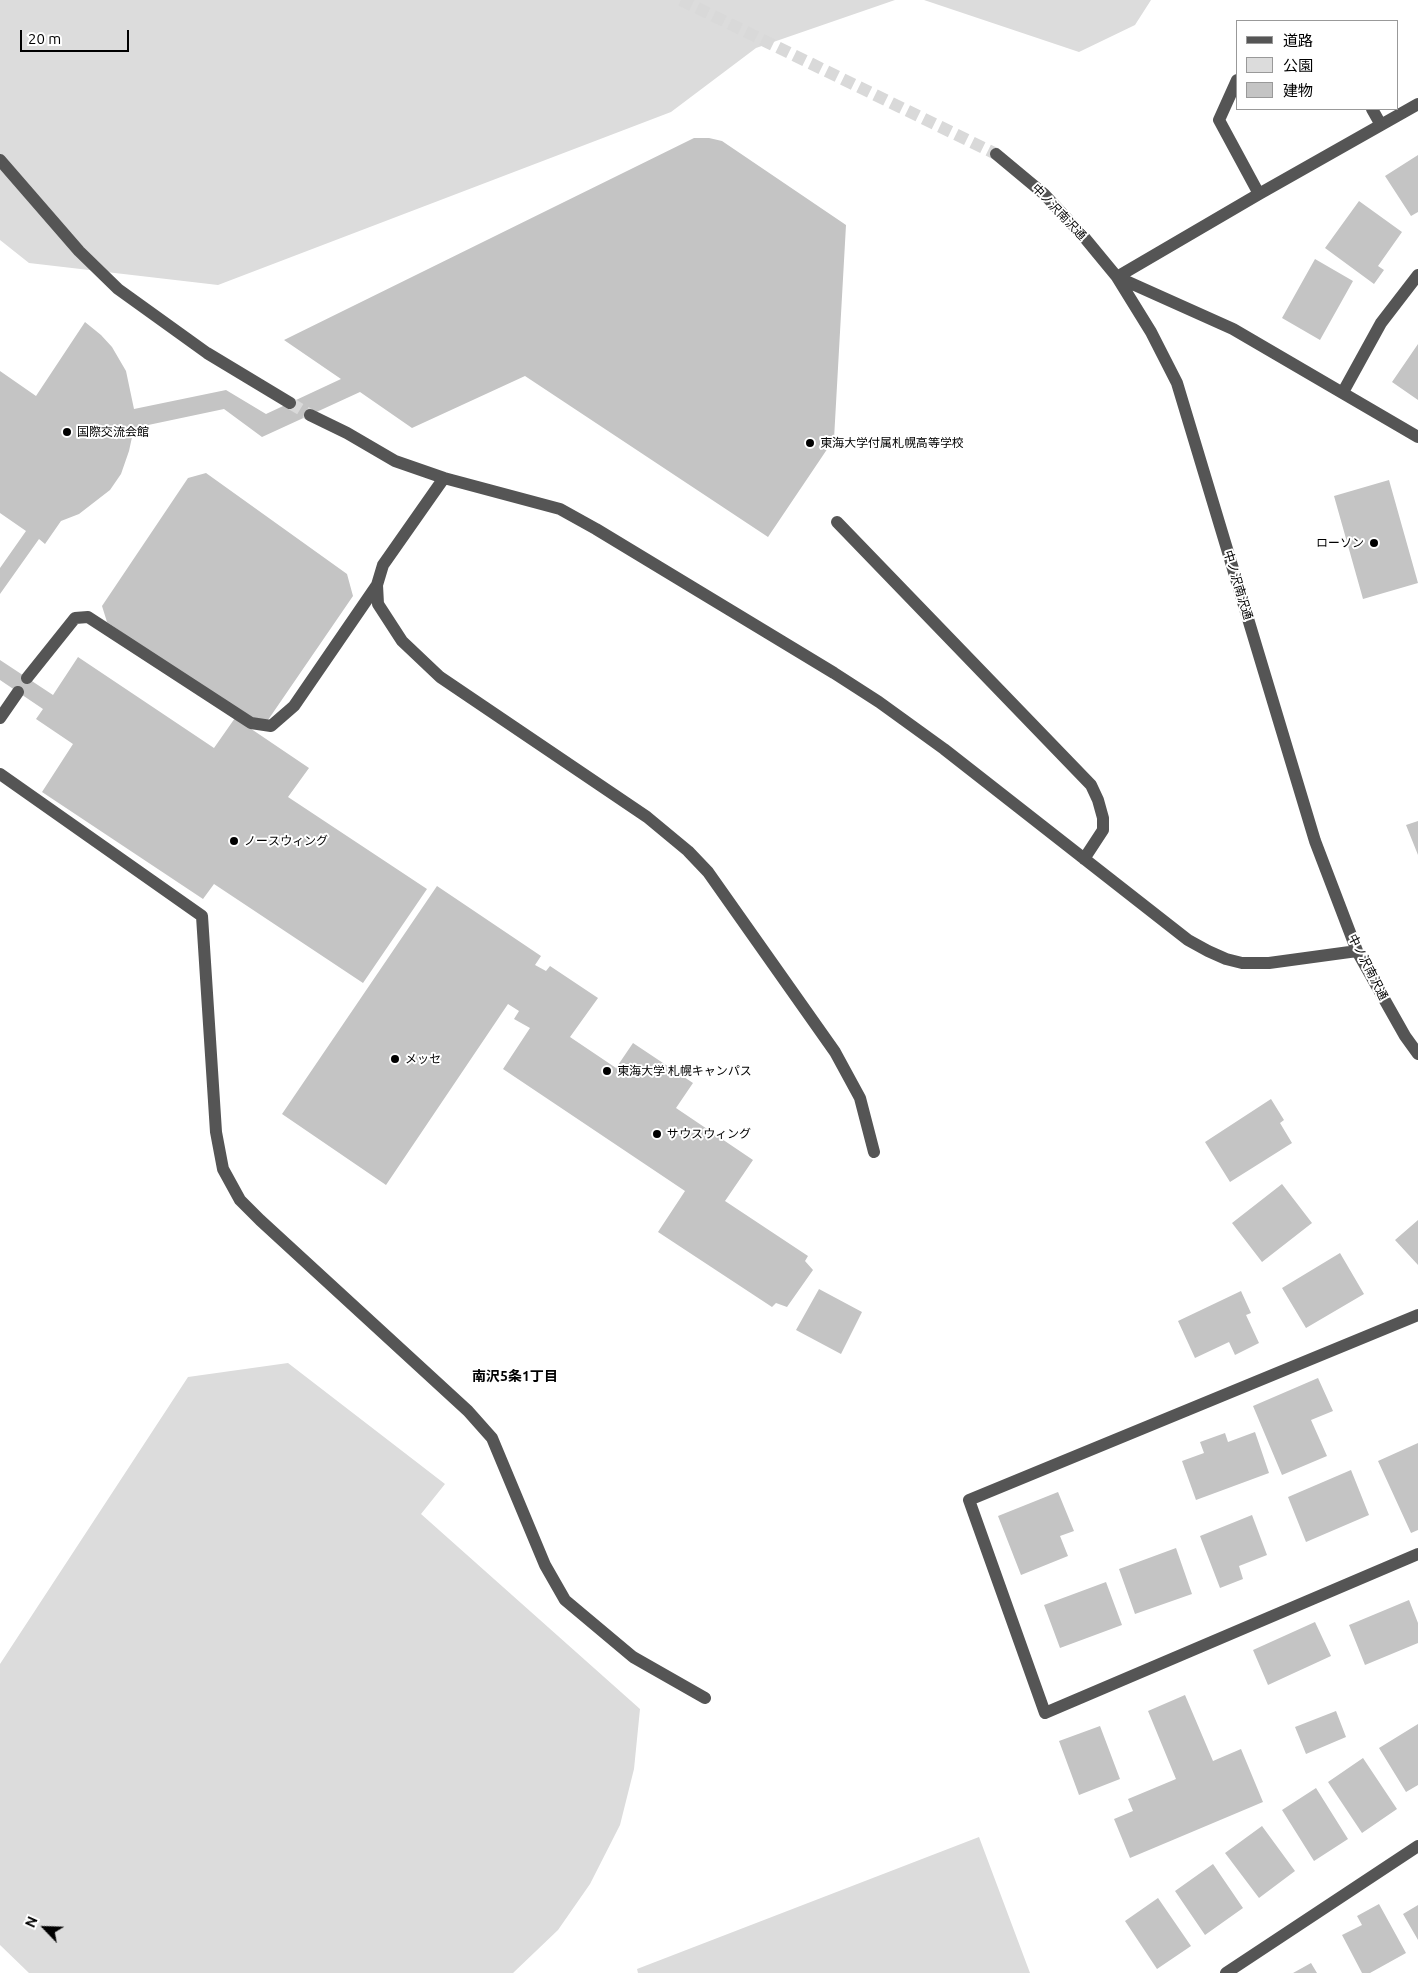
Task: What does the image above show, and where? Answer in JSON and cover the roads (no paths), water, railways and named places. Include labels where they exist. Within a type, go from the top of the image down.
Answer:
[{"type":"street","points":[[1236,82],[1219,120],[1259,194]]},
{"type":"street","points":[[1117,277],[1418,104]]},
{"type":"street","points":[[1373,110],[1381,124]]},
{"type":"street","name":"中ノ沢南沢通","points":[[996,154],[1044,194],[1084,237],[1117,277],[1151,332],[1177,383],[1315,840],[1357,951],[1405,1036],[1418,1054]]},
{"type":"street","points":[[0,160],[79,251],[118,289],[207,353],[290,403]]},
{"type":"street","points":[[1343,392],[1381,323],[1418,275]]},
{"type":"street","points":[[1117,277],[1233,330],[1418,437]]},
{"type":"street","points":[[310,415],[347,433],[395,461],[444,478],[560,509],[596,529],[879,702],[944,750],[1188,940],[1226,959],[1242,963],[1268,963],[1357,951]]},
{"type":"street","points":[[27,678],[76,618],[88,617],[251,724],[271,726],[294,706],[377,585],[383,565],[444,478]]},
{"type":"street","points":[[836,522],[1091,785],[1103,818],[1103,830],[1084,859]]},
{"type":"street","points":[[377,585],[378,604],[402,641],[440,677],[647,817],[688,851],[708,872],[835,1052],[860,1098],[874,1152]]},
{"type":"street","points":[[0,718],[18,692]]},
{"type":"street","points":[[0,774],[202,916],[216,1132],[223,1169],[240,1200],[468,1410],[492,1438],[545,1565],[565,1600],[633,1657],[705,1698]]},
{"type":"street","points":[[1418,1315],[969,1500],[1045,1713],[1418,1554]]},
{"type":"street","points":[[1226,1973],[1418,1846]]},
{"type":"tunnel","points":[[681,0],[996,154]]},
{"type":"tunnel","points":[[290,403],[310,415]]},
{"type":"place","name":"国際交流会館","points":[[67,432]]},
{"type":"place","name":"東海大学付属札幌高等学校","points":[[810,443]]},
{"type":"place","name":"ローソン","points":[[1374,543]]},
{"type":"place","name":"ノースウィング","points":[[234,841]]},
{"type":"place","name":"メッセ","points":[[395,1059]]},
{"type":"place","name":"東海大学 札幌キャンパス","points":[[607,1071]]},
{"type":"place","name":"サウスウィング","points":[[657,1134]]},
{"type":"district","name":"南沢5条1丁目","points":[[515,1376]]}]
